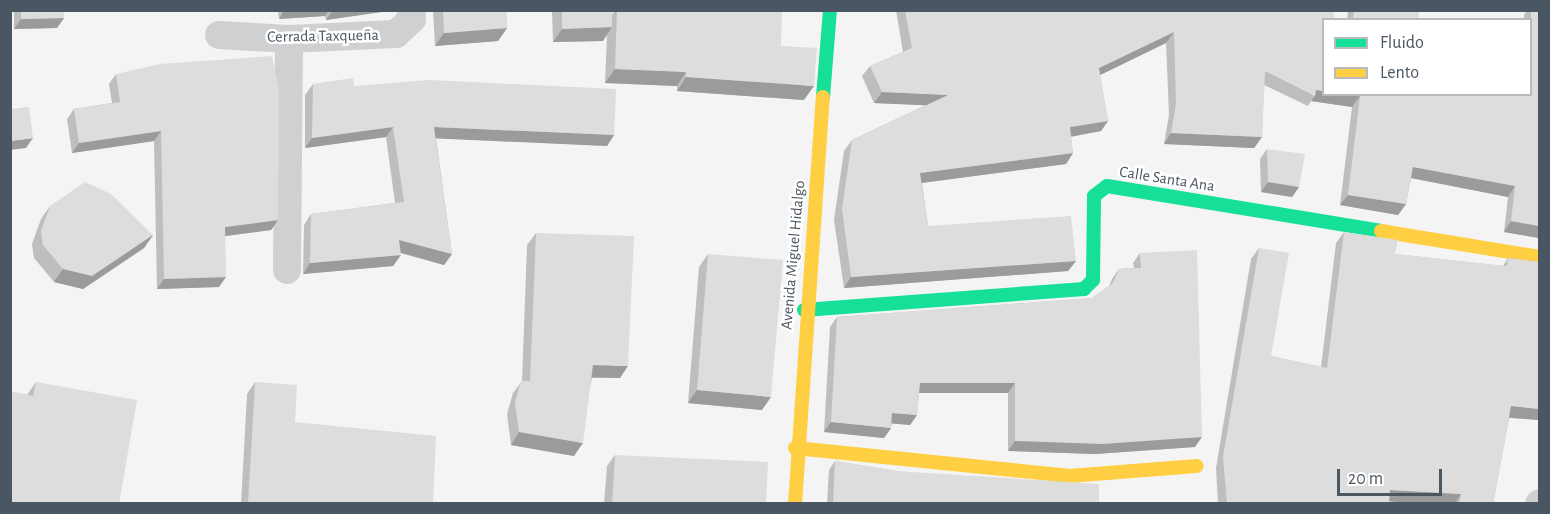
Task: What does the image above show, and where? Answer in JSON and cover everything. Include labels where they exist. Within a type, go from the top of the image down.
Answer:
[{"type":"street","name":"Cerrada Taxqueña","points":[[219,35],[289,39],[396,34],[412,19],[411,10]]},
{"type":"street","name":"Avenida Miguel Hidalgo","points":[[795,504],[795,448],[804,310],[830,10]]},
{"type":"street","points":[[287,270],[289,39]]},
{"type":"street","name":"Calle Santa Ana","points":[[804,310],[1084,289],[1093,280],[1094,196],[1107,186],[1539,257]]},
{"type":"street","points":[[795,448],[1069,476],[1197,466]]},
{"type":"building","points":[[21,10],[64,10],[64,18],[21,19]]},
{"type":"building","points":[[443,10],[506,10],[507,28],[444,33]]},
{"type":"building","points":[[562,10],[612,10],[612,27],[562,29]]},
{"type":"building","points":[[617,10],[782,11],[781,46],[817,48],[814,86],[686,77],[686,72],[615,69]]},
{"type":"building","points":[[905,10],[1333,10],[1335,18],[1322,18],[1322,91],[1316,90],[1315,96],[1265,71],[1262,137],[1171,133],[1176,104],[1174,32],[1099,68],[1108,121],[1070,127],[1073,153],[920,173],[928,226],[1071,216],[1076,261],[851,277],[842,209],[852,140],[948,95],[882,92],[870,66],[912,48]]},
{"type":"building","points":[[1354,10],[1419,10],[1419,18],[1353,18]]},
{"type":"building","points":[[1531,10],[1539,10],[1539,226],[1511,221],[1515,186],[1413,167],[1406,204],[1348,195],[1360,96],[1532,96]]},
{"type":"building","points":[[272,56],[279,90],[278,220],[225,227],[226,277],[164,279],[161,131],[79,143],[74,109],[120,102],[116,74],[160,64]]},
{"type":"building","points":[[353,78],[354,86],[429,80],[616,89],[614,135],[434,127],[452,254],[399,240],[401,255],[310,263],[311,214],[404,202],[393,127],[312,138],[313,84]]},
{"type":"building","points":[[29,107],[33,138],[10,141],[10,109]]},
{"type":"building","points":[[1267,149],[1305,154],[1299,187],[1268,182]]},
{"type":"building","points":[[85,182],[111,194],[153,235],[92,276],[63,269],[43,245],[41,231],[50,206]]},
{"type":"building","points":[[1344,232],[1398,240],[1395,254],[1507,266],[1508,258],[1539,262],[1539,409],[1511,406],[1493,504],[1459,504],[1461,494],[1390,490],[1389,504],[1227,504],[1223,457],[1259,248],[1289,253],[1271,356],[1327,368]]},
{"type":"building","points":[[536,233],[634,236],[628,366],[593,365],[583,443],[519,432],[515,402],[521,381],[530,381]]},
{"type":"building","points":[[1197,250],[1202,437],[1102,444],[1015,441],[1015,383],[920,383],[917,415],[892,413],[891,428],[831,422],[837,317],[1092,298],[1113,283],[1119,269],[1141,268],[1140,253]]},
{"type":"building","points":[[708,254],[783,260],[771,397],[697,390]]},
{"type":"building","points":[[36,382],[137,400],[119,504],[10,504],[10,391],[33,396]]},
{"type":"building","points":[[255,382],[297,385],[295,422],[436,436],[433,504],[248,504]]},
{"type":"building","points":[[615,455],[768,462],[766,504],[612,504]]},
{"type":"building","points":[[835,461],[896,471],[1099,484],[1099,504],[833,504]]},
{"type":"traffic: fast","points":[[823,97],[830,10]]},
{"type":"traffic: fast","points":[[804,310],[1084,289],[1093,280],[1094,196],[1107,186],[1381,231]]},
{"type":"traffic: slow","points":[[795,504],[823,97]]},
{"type":"traffic: slow","points":[[1381,231],[1540,257]]},
{"type":"traffic: slow","points":[[795,448],[1069,476],[1197,466]]}]
